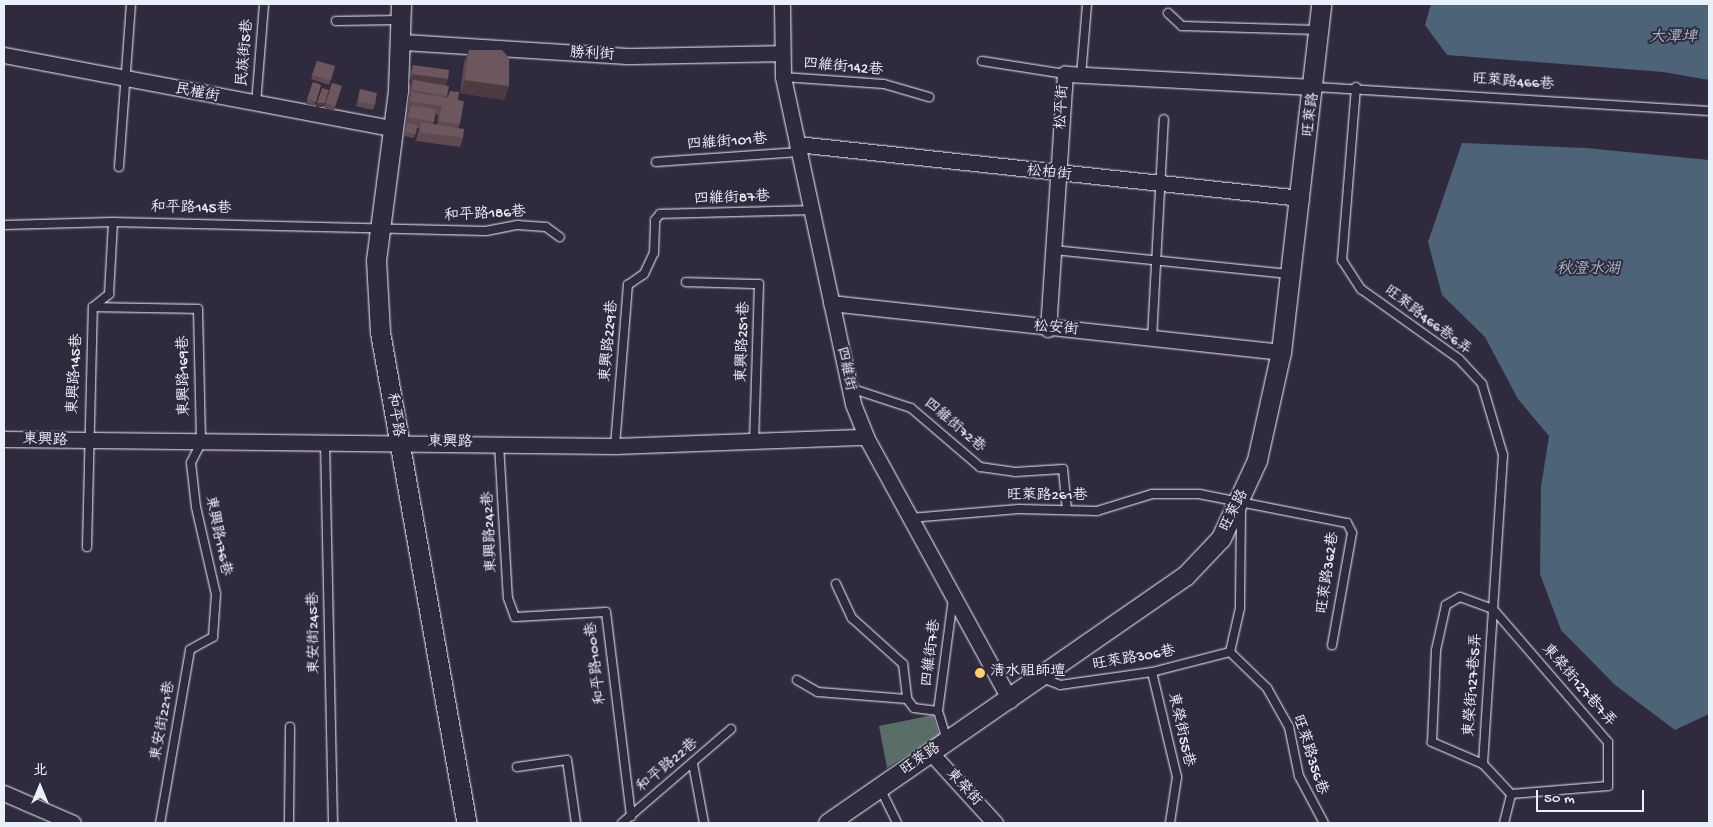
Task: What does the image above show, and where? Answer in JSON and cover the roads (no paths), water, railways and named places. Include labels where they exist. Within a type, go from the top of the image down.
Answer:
[{"type":"street","name":"四維街","points":[[782,4],[783,77],[848,387],[866,437],[1010,700]]},
{"type":"street","name":"旺萊路","points":[[828,823],[1042,678],[1184,576],[1221,538],[1242,502],[1257,460],[1281,352],[1315,87],[1321,4]]},
{"type":"street","name":"和平路","points":[[402,12],[403,42],[378,230],[380,332],[467,823]]},
{"type":"street","name":"勝利街","points":[[403,42],[627,56],[782,53]]},
{"type":"street","name":"民權街","points":[[4,55],[256,106],[392,128]]},
{"type":"street","name":"松平街","points":[[1048,329],[1065,74],[1081,78],[1315,87]]},
{"type":"street","name":"松柏街","points":[[798,148],[1059,176],[1301,198]]},
{"type":"street","name":"松安街","points":[[831,303],[1048,329],[1281,352]]},
{"type":"street","name":"東興路","points":[[4,440],[201,443],[399,442],[615,446],[754,444],[866,437]]},
{"type":"street","name":"東榮街","points":[[931,753],[995,823]]},
{"type":"street","points":[[4,794],[73,823]]},
{"type":"lane","points":[[119,167],[131,4]]},
{"type":"lane","name":"民族街5巷","points":[[256,106],[264,4]]},
{"type":"lane","points":[[1081,78],[1087,4]]},
{"type":"lane","points":[[336,21],[402,12]]},
{"type":"lane","points":[[1168,13],[1182,26],[1319,30]]},
{"type":"lane","points":[[982,61],[1065,74]]},
{"type":"lane","name":"四維街142巷","points":[[783,77],[884,84],[929,97]]},
{"type":"lane","name":"旺萊路466巷","points":[[1315,87],[1356,87],[1709,111]]},
{"type":"lane","name":"旺萊路466巷6弄","points":[[1356,87],[1342,260],[1361,289],[1459,359],[1482,384],[1503,455],[1493,609]]},
{"type":"lane","points":[[1152,338],[1164,119]]},
{"type":"lane","name":"四維街101巷","points":[[656,162],[798,148]]},
{"type":"lane","name":"四維街87巷","points":[[655,220],[660,214],[812,210]]},
{"type":"lane","name":"東興路229巷","points":[[615,446],[628,285],[644,274],[654,253],[655,220]]},
{"type":"lane","points":[[93,307],[109,294],[113,222]]},
{"type":"lane","name":"和平路145巷","points":[[4,225],[113,222],[378,230]]},
{"type":"lane","name":"和平路186巷","points":[[378,230],[486,231],[517,226],[546,227],[560,237]]},
{"type":"lane","points":[[1053,250],[1291,274]]},
{"type":"lane","name":"東興路251巷","points":[[686,282],[759,284],[754,444]]},
{"type":"lane","name":"東興路169巷","points":[[93,307],[198,309],[201,443]]},
{"type":"lane","name":"東興路145巷","points":[[86,547],[86,442],[93,307]]},
{"type":"lane","name":"四維街72巷","points":[[848,387],[911,408],[980,466],[1015,472],[1063,469],[1068,510]]},
{"type":"lane","name":"東安街245巷","points":[[324,442],[333,823]]},
{"type":"lane","name":"東興路176巷","points":[[201,443],[191,463],[216,594],[214,637]]},
{"type":"lane","name":"東興路242巷","points":[[499,444],[508,598],[516,617]]},
{"type":"lane","name":"旺萊路261巷","points":[[910,518],[1019,508],[1097,511],[1152,494],[1242,502]]},
{"type":"lane","points":[[1230,652],[1240,608],[1242,502]]},
{"type":"lane","name":"旺萊路362巷","points":[[1242,502],[1347,523],[1352,533],[1332,645]]},
{"type":"lane","points":[[836,584],[852,618],[903,664],[907,699],[914,708],[938,711],[947,742]]},
{"type":"lane","points":[[1493,609],[1460,597],[1446,605],[1436,650],[1432,742],[1482,764],[1511,794],[1504,823]]},
{"type":"lane","name":"四維街7巷","points":[[938,711],[953,599]]},
{"type":"lane","name":"東榮街127巷5弄","points":[[1482,764],[1493,609]]},
{"type":"lane","name":"東榮街127巷7弄","points":[[1493,609],[1608,742],[1608,786],[1511,794]]},
{"type":"lane","name":"和平路100巷","points":[[516,617],[606,612],[618,740],[631,816]]},
{"type":"lane","name":"東安街221巷","points":[[160,823],[190,650],[214,637]]},
{"type":"lane","name":"旺萊路306巷","points":[[1042,678],[1060,685],[1152,672],[1230,652]]},
{"type":"lane","name":"旺萊路356巷","points":[[1230,652],[1267,688],[1289,727],[1299,776],[1324,823]]},
{"type":"lane","name":"東榮街55巷","points":[[1152,672],[1177,777],[1170,823]]},
{"type":"lane","points":[[797,680],[818,692],[907,699]]},
{"type":"lane","points":[[289,823],[290,727]]},
{"type":"lane","name":"和平路22巷","points":[[622,823],[693,764],[731,729]]},
{"type":"lane","points":[[517,767],[567,760],[576,823]]},
{"type":"lane","points":[[693,764],[704,823]]},
{"type":"lane","points":[[880,788],[897,823]]},
{"type":"water","name":"大潭埤","points":[[1431,4],[1709,4],[1709,80],[1663,72],[1447,55],[1425,25]]},
{"type":"water","name":"秋澄水湖","points":[[1462,143],[1586,148],[1709,160],[1709,714],[1675,730],[1615,685],[1561,630],[1540,574],[1541,487],[1549,436],[1518,399],[1485,337],[1442,295],[1428,242]]},
{"type":"place","name":"清水祖師壇","points":[[980,673]]}]
